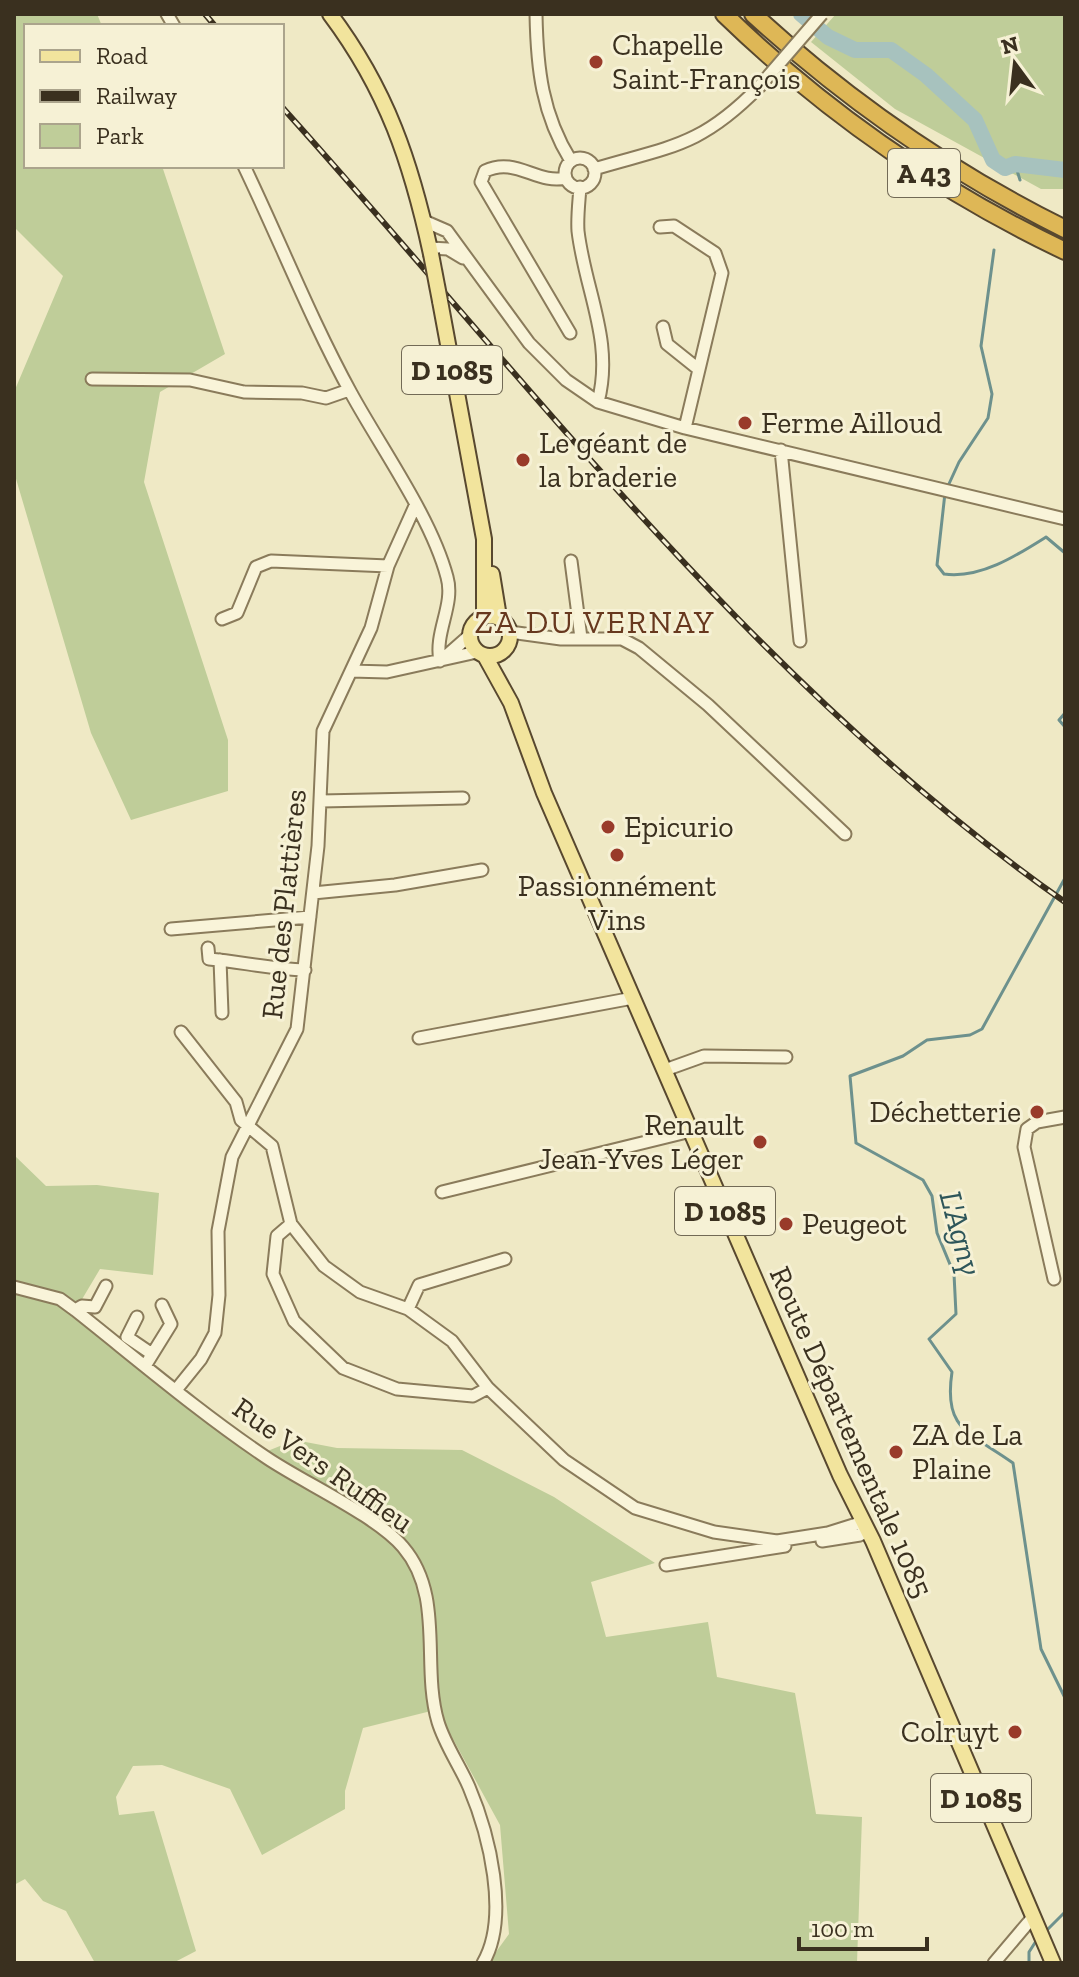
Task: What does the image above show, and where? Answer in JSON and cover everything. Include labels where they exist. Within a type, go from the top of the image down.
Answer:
[{"type":"highway","name":"A 43","points":[[724,14],[805,86],[862,131],[940,183],[1065,251]]},
{"type":"highway","name":"A 43","points":[[753,14],[812,66],[913,142],[990,189],[1065,229]]},
{"type":"main road","name":"D 1085","points":[[330,14],[366,64],[394,121],[424,221],[484,539],[491,616]]},
{"type":"main road","points":[[491,616],[510,632],[508,647],[502,653],[481,654],[469,636],[476,620],[491,616]]},
{"type":"main road","name":"D 1085","points":[[502,653],[511,703]]},
{"type":"main road","name":"D 1085","points":[[481,654],[511,703]]},
{"type":"main road","name":"Route Départementale 1085","points":[[511,703],[544,793],[1035,1921]]},
{"type":"main road","name":"D 1085","points":[[1035,1921],[1053,1963]]},
{"type":"street","points":[[536,14],[541,93],[552,130],[571,161]]},
{"type":"street","points":[[594,169],[700,137],[727,118],[759,87],[822,14]]},
{"type":"street","points":[[582,158],[594,169],[590,184],[580,187],[570,184],[566,178],[565,170],[571,161],[582,158]]},
{"type":"street","points":[[566,178],[544,180],[522,167],[492,168],[485,171],[481,182],[570,333]]},
{"type":"street","points":[[245,168],[349,390],[415,506],[448,578],[449,591],[437,639],[440,661]]},
{"type":"street","points":[[580,187],[578,232],[604,342],[603,381],[598,402]]},
{"type":"street","points":[[424,221],[447,231],[537,352],[566,380],[598,402],[685,428],[1065,519]]},
{"type":"street","points":[[660,227],[674,226],[715,253],[722,273],[685,428]]},
{"type":"street","points":[[431,251],[448,249],[467,260]]},
{"type":"street","points":[[663,327],[667,344],[697,368]]},
{"type":"street","points":[[92,379],[190,380],[244,392],[302,393],[326,398],[349,390]]},
{"type":"street","points":[[781,450],[800,641]]},
{"type":"street","name":"Rue des Plattières","points":[[176,1390],[201,1359],[215,1333],[220,1210],[232,1157],[297,1029],[313,893],[323,731],[371,628],[388,566],[415,506]]},
{"type":"street","points":[[222,619],[237,613],[256,567],[271,561],[388,566]]},
{"type":"street","points":[[571,561],[581,638]]},
{"type":"street","points":[[510,632],[622,639],[647,653],[845,834]]},
{"type":"street","points":[[440,661],[469,636]]},
{"type":"street","points":[[351,671],[387,672],[481,654]]},
{"type":"street","points":[[321,801],[463,798]]},
{"type":"street","points":[[313,893],[395,885],[482,870]]},
{"type":"street","points":[[171,929],[310,917]]},
{"type":"street","points":[[208,948],[209,959],[255,963],[263,969],[305,970]]},
{"type":"street","points":[[220,960],[222,1013]]},
{"type":"street","points":[[419,1038],[633,998]]},
{"type":"street","points":[[181,1032],[236,1102],[246,1125],[272,1146],[291,1224],[324,1266],[360,1292],[408,1309],[452,1341],[488,1388],[564,1460],[635,1508],[714,1532],[777,1541],[865,1526]]},
{"type":"street","points":[[665,1070],[704,1056],[786,1057]]},
{"type":"street","points":[[1054,1279],[1024,1147],[1027,1129],[1037,1122],[1065,1117]]},
{"type":"street","points":[[442,1192],[691,1131]]},
{"type":"street","points":[[291,1224],[277,1236],[273,1274],[294,1321],[343,1368],[397,1389],[473,1396],[488,1388]]},
{"type":"street","points":[[408,1309],[419,1285],[505,1259]]},
{"type":"street","points":[[75,1310],[82,1306],[95,1307],[106,1286]]},
{"type":"street","name":"Rue Vers Ruffieu","points":[[14,1287],[60,1299],[265,1457],[373,1522],[401,1545],[416,1565],[426,1589],[437,1720],[483,1823],[491,1864],[495,1934],[483,1963]]},
{"type":"street","points":[[145,1366],[171,1324],[162,1305]]},
{"type":"street","points":[[137,1317],[127,1337],[152,1354]]},
{"type":"street","points":[[666,1565],[860,1535],[865,1526]]},
{"type":"street","points":[[994,1963],[1035,1921]]},
{"type":"green space","points":[[14,14],[97,14],[101,24],[24,24],[24,168],[163,168],[225,354],[160,392],[144,482],[228,740],[228,791],[131,820],[91,733],[14,472],[14,392],[63,276],[14,227]]},
{"type":"green space","points":[[836,14],[1065,14],[1065,189],[1041,189],[895,109],[811,42]]},
{"type":"green space","points":[[14,1155],[46,1186],[97,1185],[159,1193],[153,1275],[100,1269],[78,1306],[260,1454],[295,1440],[337,1448],[462,1450],[554,1497],[655,1563],[591,1582],[606,1637],[708,1622],[717,1677],[795,1693],[816,1814],[862,1817],[857,1963],[488,1963],[509,1934],[500,1825],[442,1719],[431,1711],[363,1728],[345,1791],[345,1809],[262,1855],[230,1789],[162,1765],[133,1766],[116,1797],[119,1815],[154,1811],[196,1951],[173,1963],[95,1963],[66,1911],[43,1901],[25,1879],[14,1885]]},
{"type":"waterway","points":[[801,14],[828,37],[855,50],[891,50],[926,75],[975,120],[993,160],[1005,168],[1015,164],[1065,170]]},
{"type":"waterway","name":"L'Agny","points":[[1015,164],[1020,180]]},
{"type":"waterway","name":"L'Agny","points":[[948,486],[959,462],[988,418],[992,394],[981,346],[994,250]]},
{"type":"waterway","name":"L'Agny","points":[[945,493],[937,565],[944,574],[984,570],[1046,537],[1065,553]]},
{"type":"waterway","name":"L'Agny","points":[[1065,713],[1059,720],[1065,727]]},
{"type":"waterway","name":"L'Agny","points":[[1065,878],[982,1029],[970,1035],[927,1040],[903,1056],[850,1076],[856,1143],[923,1180],[932,1196],[937,1233],[954,1274],[956,1314],[929,1339],[952,1372],[950,1392],[956,1419],[972,1436],[1013,1463],[1041,1649],[1065,1698]]},
{"type":"waterway","name":"L'Agny","points":[[1044,1933],[1065,1912]]},
{"type":"waterway","name":"L'Agny","points":[[1029,1963],[1029,1952],[1038,1938]]},
{"type":"railway","points":[[205,14],[213,24]]},
{"type":"railway","points":[[284,109],[558,424],[748,629],[848,726],[953,817],[1065,902]]},
{"type":"place","name":"Chapelle Saint-François","points":[[596,62]]},
{"type":"place","name":"Ferme Ailloud","points":[[745,423]]},
{"type":"place","name":"Le géant de la braderie","points":[[523,460]]},
{"type":"place","name":"Epicurio","points":[[608,827]]},
{"type":"place","name":"Passionnément Vins","points":[[617,855]]},
{"type":"place","name":"Déchetterie","points":[[1037,1112]]},
{"type":"place","name":"Renault Jean-Yves Léger","points":[[760,1142]]},
{"type":"place","name":"Peugeot","points":[[786,1224]]},
{"type":"place","name":"ZA de La Plaine","points":[[896,1452]]},
{"type":"place","name":"Colruyt","points":[[1015,1732]]},
{"type":"district","name":"ZA DU VERNAY","points":[[595,622]]}]
